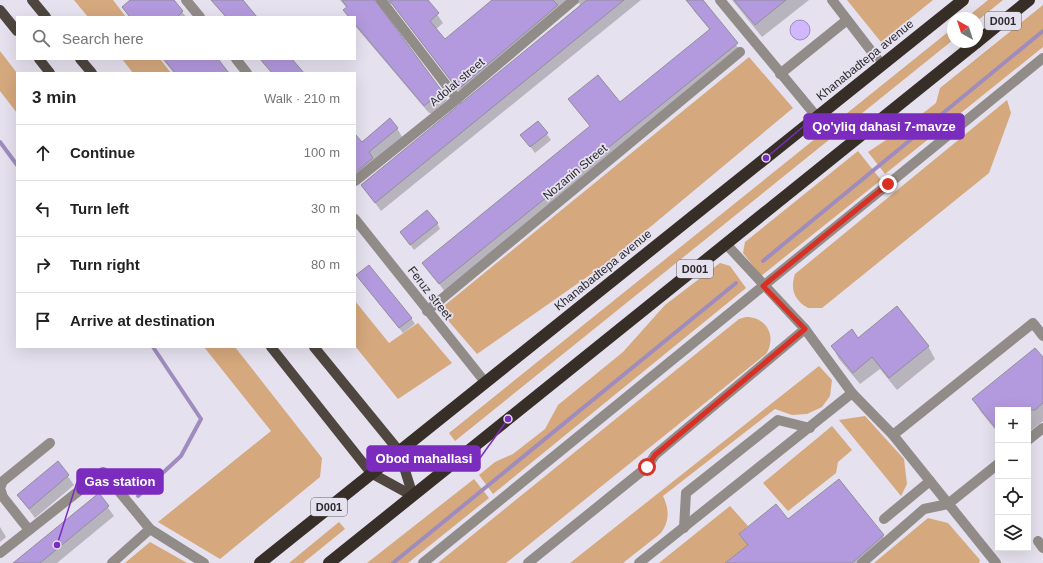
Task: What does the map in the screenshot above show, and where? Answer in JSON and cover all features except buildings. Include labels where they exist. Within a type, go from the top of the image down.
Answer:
[{"type":"highway","name":"Khanabadtepa avenue","points":[[260,563],[963,0]]},
{"type":"highway","name":"D001","points":[[983,37],[1029,0]]},
{"type":"highway","name":"D001","points":[[329,563],[970,48]]},
{"type":"main road","points":[[32,0],[45,16]]},
{"type":"main road","points":[[0,10],[16,30]]},
{"type":"main road","points":[[40,60],[49,72]]},
{"type":"main road","points":[[81,60],[91,72]]},
{"type":"main road","points":[[272,348],[371,473],[413,496]]},
{"type":"main road","points":[[315,348],[399,451],[413,496]]},
{"type":"street","points":[[186,0],[199,16]]},
{"type":"street","points":[[381,0],[457,99]]},
{"type":"street","name":"Adolat street","points":[[356,180],[457,99],[562,4],[574,0]]},
{"type":"street","points":[[720,0],[817,117]]},
{"type":"street","points":[[832,0],[882,65]]},
{"type":"street","points":[[780,74],[847,20]]},
{"type":"street","name":"Nozanin Street","points":[[427,311],[740,52]]},
{"type":"street","points":[[424,563],[1043,58]]},
{"type":"street","points":[[237,60],[246,72]]},
{"type":"street","name":"Feruz street","points":[[356,220],[485,382]]},
{"type":"street","points":[[726,244],[763,286],[805,329],[852,393],[893,435],[996,563]]},
{"type":"street","points":[[893,435],[1033,323],[1043,336]]},
{"type":"street","points":[[528,563],[647,467],[655,455],[805,329]]},
{"type":"street","points":[[640,563],[852,393]]},
{"type":"street","points":[[684,528],[686,492],[778,420],[810,428]]},
{"type":"street","points":[[1031,438],[1043,428]]},
{"type":"street","points":[[29,530],[3,497],[0,488],[3,481],[50,443]]},
{"type":"street","points":[[862,563],[924,509],[948,504],[995,466]]},
{"type":"street","points":[[0,553],[103,472],[150,529],[204,563]]},
{"type":"street","points":[[884,519],[930,481]]},
{"type":"street","points":[[112,563],[150,529]]},
{"type":"shaded area","points":[[74,0],[113,0],[125,16],[87,16]]},
{"type":"shaded area","points":[[847,0],[933,0],[881,42]]},
{"type":"shaded area","points":[[988,0],[1003,0],[983,16],[983,12],[973,12]]},
{"type":"shaded area","points":[[1043,5],[1043,47],[885,174],[868,152],[904,128],[936,103],[940,88]]},
{"type":"shaded area","points":[[800,20],[807,23],[810,30],[807,37],[800,40],[793,37],[790,30],[793,23]]},
{"type":"shaded area","points":[[947,33],[947,45],[455,441],[449,433]]},
{"type":"shaded area","points":[[0,51],[16,72],[16,112],[0,91]]},
{"type":"shaded area","points":[[749,57],[793,108],[607,263],[477,354],[439,310]]},
{"type":"shaded area","points":[[123,60],[161,60],[170,72],[132,72]]},
{"type":"shaded area","points":[[1007,100],[1011,113],[989,173],[822,308],[808,308],[796,298],[793,289],[795,274]]},
{"type":"shaded area","points":[[858,151],[881,180],[761,276],[743,253],[745,242]]},
{"type":"shaded area","points":[[720,263],[730,266],[746,288],[493,494],[479,475],[495,462],[513,454],[545,429],[558,405],[623,352],[665,305]]},
{"type":"shaded area","points":[[356,302],[389,343],[418,323],[452,363],[398,399],[356,347]]},
{"type":"shaded area","points":[[746,317],[760,320],[768,329],[770,341],[766,354],[506,563],[438,563],[739,319]]},
{"type":"shaded area","points":[[205,348],[236,348],[322,458],[320,477],[220,559],[158,522],[271,431]]},
{"type":"shaded area","points":[[819,366],[832,380],[830,396],[822,407],[807,414],[792,415],[775,409],[663,496],[668,514],[664,528],[661,533],[623,563],[570,563]]},
{"type":"shaded area","points":[[865,416],[904,459],[907,484],[901,496],[839,420]]},
{"type":"shaded area","points":[[832,426],[852,450],[838,462],[836,473],[788,511],[763,483]]},
{"type":"shaded area","points":[[474,479],[489,498],[408,563],[367,563]]},
{"type":"shaded area","points":[[730,506],[748,526],[739,534],[748,545],[725,563],[659,563]]},
{"type":"shaded area","points":[[928,518],[948,523],[980,560],[979,563],[874,563]]},
{"type":"shaded area","points":[[339,522],[345,529],[303,563],[289,563]]},
{"type":"shaded area","points":[[150,542],[187,563],[125,563]]},
{"type":"waterway","points":[[763,261],[1043,31]]},
{"type":"waterway","points":[[0,142],[16,164]]},
{"type":"waterway","points":[[393,563],[736,283]]},
{"type":"waterway","points":[[138,496],[181,456],[201,419],[154,348]]},
{"type":"place","name":"Qo'yliq dahasi 7-mavze","points":[[766,158]]},
{"type":"place","name":"Obod mahallasi","points":[[508,419]]},
{"type":"place","name":"Gas station","points":[[57,545]]},
{"type":"route","points":[[647,467],[655,455],[805,329],[763,286],[888,184]]}]
